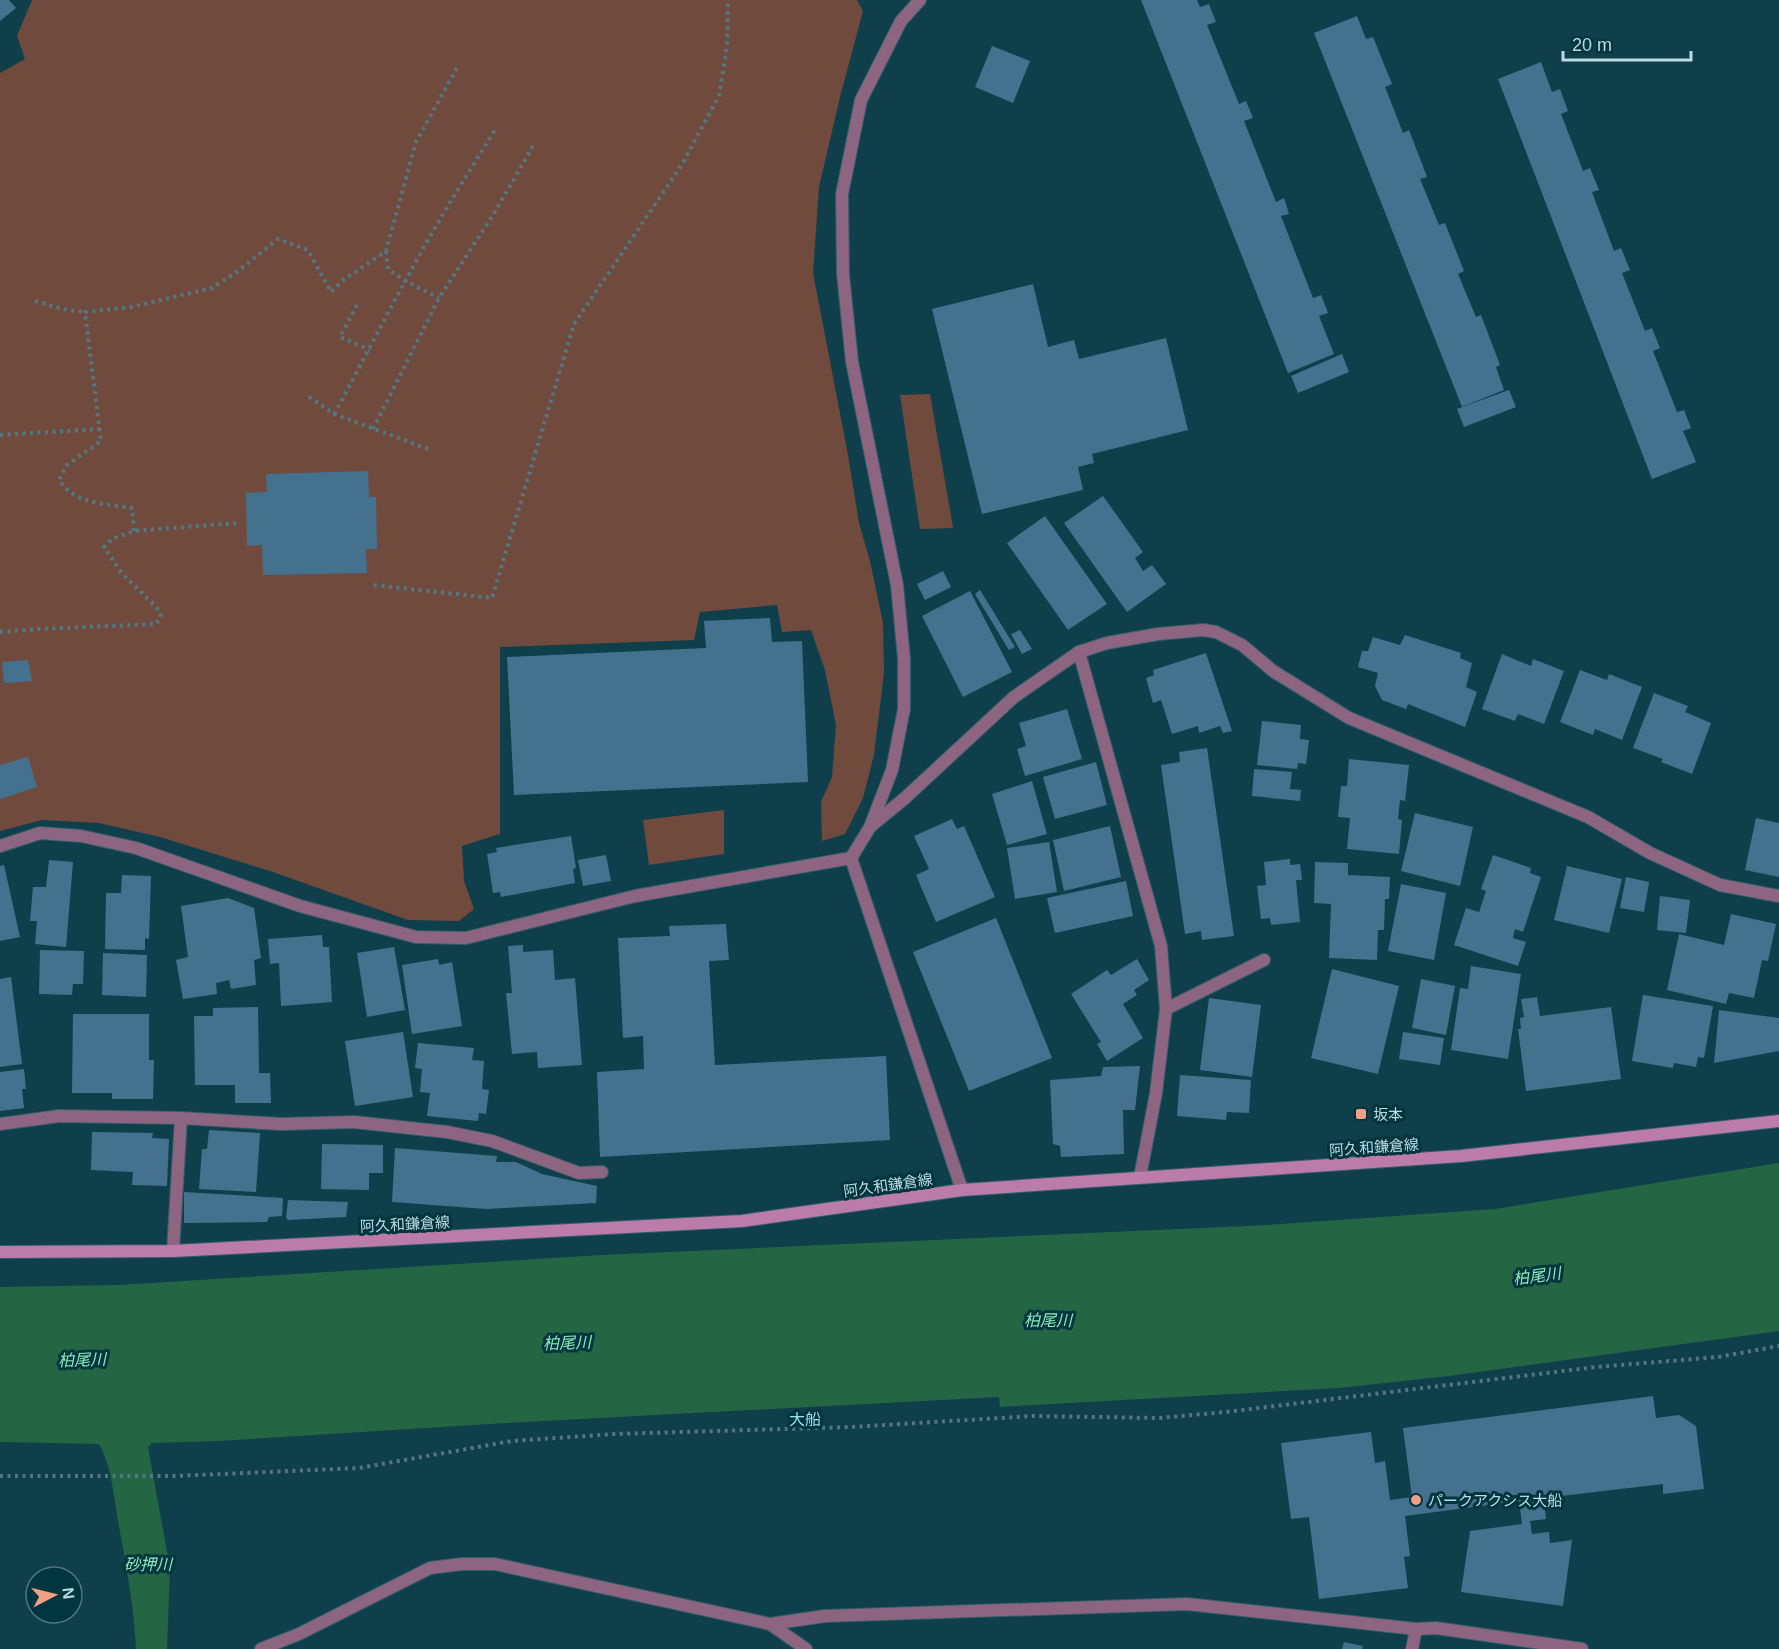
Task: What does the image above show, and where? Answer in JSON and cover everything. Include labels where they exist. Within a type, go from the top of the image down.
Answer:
[{"type":"main road","name":"阿久和鎌倉線","points":[[0,1252],[173,1251],[742,1221],[962,1190],[1461,1156],[1779,1121]]},
{"type":"street","points":[[0,846],[40,833],[81,836],[136,848],[300,906],[416,937],[466,938],[635,896],[850,858],[870,826],[892,770],[904,709],[904,659],[897,585],[852,362],[843,274],[842,194],[861,100],[901,21],[920,0]]},
{"type":"street","points":[[870,826],[906,798],[1014,697],[1079,652],[1107,643],[1158,634],[1203,630],[1216,632],[1242,645],[1273,671],[1349,718],[1587,817],[1650,853],[1720,885],[1779,896]]},
{"type":"street","points":[[1079,652],[1161,946],[1166,1009],[1156,1093],[1140,1177]]},
{"type":"street","points":[[850,858],[962,1190]]},
{"type":"street","points":[[1166,1009],[1264,960]]},
{"type":"street","points":[[0,1124],[59,1116],[182,1118],[281,1124],[354,1122],[447,1132],[492,1141],[579,1173],[602,1172]]},
{"type":"street","points":[[173,1251],[182,1118]]},
{"type":"street","points":[[261,1649],[299,1634],[430,1568],[462,1564],[495,1564],[770,1624],[825,1616],[1187,1604],[1416,1629],[1436,1628],[1582,1649]]},
{"type":"street","points":[[770,1624],[806,1649]]},
{"type":"street","points":[[1412,1649],[1416,1629]]},
{"type":"path","points":[[374,585],[492,598],[574,324],[681,166],[719,96],[727,47],[728,0]]},
{"type":"path","points":[[439,297],[388,269],[386,251],[416,142],[458,66]]},
{"type":"path","points":[[334,414],[370,350],[405,280],[453,196],[495,130]]},
{"type":"path","points":[[373,429],[439,297],[493,215],[533,146]]},
{"type":"path","points":[[35,301],[67,310],[85,312],[130,307],[212,288],[238,271],[278,239],[308,250],[332,292],[342,281],[386,251]]},
{"type":"path","points":[[357,304],[340,337],[370,350]]},
{"type":"path","points":[[85,312],[101,441],[67,465],[59,480],[66,490],[88,501],[132,508],[134,531]]},
{"type":"path","points":[[309,397],[334,414],[431,450]]},
{"type":"path","points":[[0,435],[100,429]]},
{"type":"path","points":[[0,632],[156,624],[161,616],[157,608],[121,572],[104,547],[112,539],[134,531],[238,523]]},
{"type":"path","points":[[0,1476],[176,1476],[359,1468],[512,1441],[614,1434],[851,1427],[1033,1416],[1159,1418],[1596,1367],[1718,1357],[1779,1346]]},
{"type":"shaded area","points":[[32,0],[857,0],[863,11],[819,187],[813,273],[859,523],[870,561],[883,623],[884,672],[874,755],[863,798],[845,834],[822,841],[821,802],[832,777],[836,725],[825,670],[811,630],[782,632],[777,605],[700,612],[694,640],[500,647],[500,834],[462,846],[464,881],[474,909],[459,921],[408,920],[270,871],[160,837],[99,823],[42,820],[0,831],[0,73],[25,59],[17,36]]},
{"type":"shaded area","points":[[930,394],[953,528],[920,529],[900,395]]},
{"type":"shaded area","points":[[724,810],[724,854],[649,865],[643,820]]},
{"type":"water","name":"柏尾川","points":[[1779,1163],[1779,1331],[1449,1376],[1339,1388],[1000,1407],[999,1397],[152,1443],[148,1447],[170,1568],[167,1649],[136,1649],[131,1599],[113,1488],[109,1469],[99,1444],[0,1442],[0,1287],[119,1285],[601,1255],[1268,1225],[1495,1209]]},
{"type":"building","points":[[0,0],[9,0],[16,8],[0,21]]},
{"type":"building","points":[[1141,0],[1197,0],[1200,7],[1209,4],[1216,22],[1207,25],[1239,104],[1246,101],[1253,118],[1244,121],[1276,202],[1284,198],[1289,214],[1281,216],[1313,298],[1321,295],[1328,313],[1319,316],[1334,354],[1288,373]]},
{"type":"building","points":[[1357,16],[1366,39],[1373,37],[1392,84],[1385,87],[1403,133],[1409,130],[1427,177],[1420,179],[1439,225],[1445,223],[1464,271],[1458,274],[1476,317],[1481,315],[1500,365],[1496,367],[1504,390],[1462,407],[1314,33]]},
{"type":"building","points":[[992,46],[1030,61],[1013,103],[975,87]]},
{"type":"building","points":[[1541,62],[1552,92],[1560,89],[1568,111],[1561,114],[1583,171],[1590,168],[1599,190],[1592,192],[1614,251],[1621,248],[1630,270],[1622,273],[1645,331],[1652,328],[1660,348],[1653,351],[1677,412],[1684,410],[1691,428],[1683,431],[1696,462],[1652,479],[1498,79]]},
{"type":"building","points":[[1033,284],[1048,347],[1074,340],[1079,359],[1166,338],[1188,430],[1092,454],[1094,463],[1078,467],[1083,490],[982,514],[932,309]]},
{"type":"building","points":[[1342,354],[1349,372],[1298,393],[1291,376]]},
{"type":"building","points":[[1509,390],[1516,407],[1464,427],[1457,409]]},
{"type":"building","points":[[368,471],[369,497],[376,497],[377,549],[366,549],[367,573],[263,575],[262,545],[247,546],[246,493],[267,492],[266,474]]},
{"type":"building","points":[[1103,496],[1143,552],[1135,558],[1143,571],[1152,565],[1166,584],[1127,612],[1064,523]]},
{"type":"building","points":[[1045,516],[1107,604],[1068,630],[1007,543]]},
{"type":"building","points":[[943,571],[951,587],[925,600],[917,584]]},
{"type":"building","points":[[980,590],[1015,647],[1009,650],[975,594]]},
{"type":"building","points":[[970,591],[1012,672],[963,697],[922,616]]},
{"type":"building","points":[[770,618],[772,642],[802,641],[808,782],[514,795],[507,657],[706,648],[704,621]]},
{"type":"building","points":[[1020,630],[1032,649],[1022,654],[1011,634]]},
{"type":"building","points":[[1405,635],[1461,653],[1460,658],[1472,663],[1466,687],[1477,692],[1465,727],[1408,704],[1406,709],[1382,700],[1375,686],[1378,673],[1358,667],[1362,651],[1368,651],[1373,637],[1400,645]]},
{"type":"building","points":[[1206,653],[1232,731],[1223,733],[1220,726],[1199,733],[1198,726],[1172,734],[1161,700],[1153,703],[1146,678],[1154,675],[1153,670]]},
{"type":"building","points":[[1502,654],[1531,666],[1533,659],[1564,671],[1544,724],[1518,714],[1515,721],[1482,709]]},
{"type":"building","points":[[28,660],[32,681],[4,683],[2,662]]},
{"type":"building","points":[[1580,670],[1607,680],[1609,674],[1642,687],[1622,740],[1595,729],[1593,735],[1560,722]]},
{"type":"building","points":[[1654,693],[1688,706],[1685,712],[1711,723],[1692,774],[1661,762],[1663,759],[1633,748]]},
{"type":"building","points":[[1067,709],[1082,759],[1025,776],[1017,749],[1026,746],[1019,723]]},
{"type":"building","points":[[1262,721],[1301,725],[1300,739],[1309,740],[1306,764],[1298,763],[1297,769],[1257,765]]},
{"type":"building","points":[[1207,748],[1234,936],[1202,940],[1201,931],[1185,934],[1161,765],[1180,762],[1179,752]]},
{"type":"building","points":[[28,757],[37,787],[0,799],[0,765]]},
{"type":"building","points":[[1349,759],[1409,765],[1405,801],[1400,800],[1398,819],[1402,820],[1399,854],[1347,849],[1350,818],[1338,817],[1341,786],[1347,786]]},
{"type":"building","points":[[1096,762],[1107,805],[1055,819],[1043,777]]},
{"type":"building","points":[[1254,769],[1292,772],[1290,789],[1301,790],[1300,801],[1252,796]]},
{"type":"building","points":[[1032,781],[1047,834],[1007,845],[992,794]]},
{"type":"building","points":[[1415,813],[1473,827],[1460,886],[1401,871]]},
{"type":"building","points":[[1756,818],[1779,823],[1779,877],[1745,870]]},
{"type":"building","points":[[952,819],[957,829],[964,826],[995,897],[936,922],[916,875],[929,869],[914,836]]},
{"type":"building","points":[[1110,826],[1121,877],[1064,891],[1053,840]]},
{"type":"building","points":[[571,836],[576,868],[573,869],[575,883],[501,897],[500,892],[493,893],[487,854],[497,852],[496,848]]},
{"type":"building","points":[[1049,842],[1057,892],[1015,899],[1007,848]]},
{"type":"building","points":[[606,855],[611,881],[583,886],[578,860]]},
{"type":"building","points":[[1493,855],[1531,868],[1530,873],[1541,877],[1523,932],[1515,929],[1513,938],[1526,942],[1518,966],[1454,945],[1466,908],[1479,912],[1486,891],[1481,889]]},
{"type":"building","points":[[1290,859],[1290,865],[1300,864],[1302,880],[1296,880],[1300,922],[1271,925],[1270,918],[1261,919],[1257,886],[1266,885],[1264,862]]},
{"type":"building","points":[[49,860],[73,862],[66,947],[35,944],[37,921],[30,921],[33,887],[46,887]]},
{"type":"building","points":[[1315,862],[1348,863],[1348,875],[1390,877],[1389,899],[1385,899],[1384,930],[1378,930],[1377,960],[1329,958],[1331,904],[1314,903]]},
{"type":"building","points":[[4,865],[20,937],[0,941],[0,866]]},
{"type":"building","points":[[1567,866],[1622,879],[1609,933],[1554,920]]},
{"type":"building","points":[[122,875],[151,876],[149,939],[145,938],[145,950],[105,949],[106,893],[121,893]]},
{"type":"building","points":[[1626,877],[1649,882],[1644,912],[1620,908]]},
{"type":"building","points":[[1126,881],[1133,916],[1055,933],[1047,898]]},
{"type":"building","points":[[1401,884],[1446,893],[1434,960],[1388,951]]},
{"type":"building","points":[[1660,896],[1690,900],[1686,933],[1657,930]]},
{"type":"building","points":[[228,898],[254,908],[261,958],[254,960],[256,985],[231,989],[229,980],[216,983],[217,994],[183,999],[176,960],[188,957],[181,906]]},
{"type":"building","points":[[1731,914],[1776,924],[1768,961],[1762,960],[1754,998],[1729,993],[1726,1004],[1667,990],[1679,934],[1724,945]]},
{"type":"building","points":[[996,918],[1052,1058],[969,1091],[913,952]]},
{"type":"building","points":[[726,924],[729,960],[709,961],[715,1065],[886,1056],[890,1140],[600,1157],[597,1072],[644,1069],[643,1036],[623,1038],[618,938],[670,936],[669,926]]},
{"type":"building","points":[[322,935],[323,947],[329,947],[332,1002],[281,1006],[279,963],[270,964],[268,939]]},
{"type":"building","points":[[523,945],[523,952],[553,950],[555,980],[575,978],[582,1065],[538,1068],[537,1052],[512,1054],[506,993],[512,993],[508,946]]},
{"type":"building","points":[[394,947],[405,1010],[367,1017],[357,953]]},
{"type":"building","points":[[40,950],[84,951],[83,984],[73,984],[72,995],[39,994]]},
{"type":"building","points":[[103,953],[147,955],[146,997],[102,995]]},
{"type":"building","points":[[438,959],[439,965],[452,962],[462,1026],[412,1034],[402,965]]},
{"type":"building","points":[[1137,959],[1149,980],[1134,990],[1137,995],[1123,1004],[1143,1038],[1107,1061],[1097,1044],[1101,1042],[1071,994],[1107,970],[1111,975]]},
{"type":"building","points":[[1471,966],[1521,974],[1508,1059],[1451,1050],[1460,988],[1468,989]]},
{"type":"building","points":[[1332,969],[1399,986],[1378,1074],[1311,1058]]},
{"type":"building","points":[[11,977],[22,1064],[0,1067],[0,979]]},
{"type":"building","points":[[1421,979],[1455,986],[1446,1035],[1412,1028]]},
{"type":"building","points":[[1643,995],[1713,1006],[1704,1058],[1698,1057],[1696,1067],[1674,1063],[1673,1068],[1632,1061]]},
{"type":"building","points":[[1537,997],[1540,1016],[1611,1007],[1621,1079],[1526,1091],[1518,1029],[1521,1029],[1520,1018],[1524,1017],[1521,999]]},
{"type":"building","points":[[1209,998],[1261,1005],[1252,1077],[1200,1070]]},
{"type":"building","points":[[258,1007],[259,1073],[270,1073],[271,1103],[235,1103],[235,1085],[195,1085],[194,1016],[213,1016],[213,1008]]},
{"type":"building","points":[[1719,1010],[1779,1018],[1779,1051],[1714,1063]]},
{"type":"building","points":[[73,1014],[149,1014],[149,1060],[154,1060],[153,1099],[112,1099],[112,1093],[72,1093]]},
{"type":"building","points":[[403,1032],[413,1097],[355,1106],[345,1041]]},
{"type":"building","points":[[1403,1032],[1444,1038],[1440,1065],[1399,1059]]},
{"type":"building","points":[[418,1043],[474,1048],[472,1060],[484,1061],[482,1089],[489,1090],[486,1114],[479,1113],[478,1121],[427,1116],[430,1093],[420,1092],[422,1069],[415,1068]]},
{"type":"building","points":[[1140,1066],[1135,1110],[1123,1110],[1124,1154],[1061,1157],[1060,1146],[1053,1144],[1050,1080],[1101,1076],[1103,1067]]},
{"type":"building","points":[[24,1069],[26,1089],[22,1089],[24,1108],[0,1111],[0,1072]]},
{"type":"building","points":[[1180,1075],[1251,1080],[1249,1113],[1227,1112],[1226,1120],[1177,1116]]},
{"type":"building","points":[[209,1130],[260,1133],[256,1192],[199,1189],[202,1149],[207,1149]]},
{"type":"building","points":[[92,1132],[153,1133],[152,1138],[169,1139],[167,1186],[132,1185],[133,1172],[91,1170]]},
{"type":"building","points":[[322,1144],[383,1145],[383,1173],[369,1173],[369,1190],[321,1189]]},
{"type":"building","points":[[395,1148],[497,1156],[496,1162],[516,1162],[542,1174],[597,1186],[596,1203],[486,1209],[392,1202]]},
{"type":"building","points":[[184,1192],[283,1198],[282,1216],[269,1217],[267,1222],[184,1223]]},
{"type":"building","points":[[288,1200],[348,1202],[346,1217],[288,1220],[286,1218]]},
{"type":"building","name":"パークアクシス大船","points":[[1653,1396],[1656,1418],[1679,1415],[1696,1426],[1704,1489],[1663,1494],[1663,1484],[1544,1498],[1546,1519],[1530,1521],[1532,1534],[1549,1532],[1550,1543],[1572,1540],[1563,1606],[1461,1592],[1470,1531],[1522,1524],[1519,1501],[1405,1516],[1410,1556],[1404,1557],[1408,1588],[1319,1599],[1309,1517],[1291,1519],[1281,1443],[1371,1432],[1375,1463],[1385,1461],[1390,1500],[1412,1497],[1403,1428]]},
{"type":"building","points":[[1344,1642],[1363,1646],[1362,1649],[1342,1649]]},
{"type":"place","name":"坂本","points":[[1361,1114]]},
{"type":"place","name":"パークアクシス大船","points":[[1416,1500]]},
{"type":"district","name":"大船","points":[[805,1419]]},
{"type":"water label","name":"砂押川","points":[[148,1564]]}]
